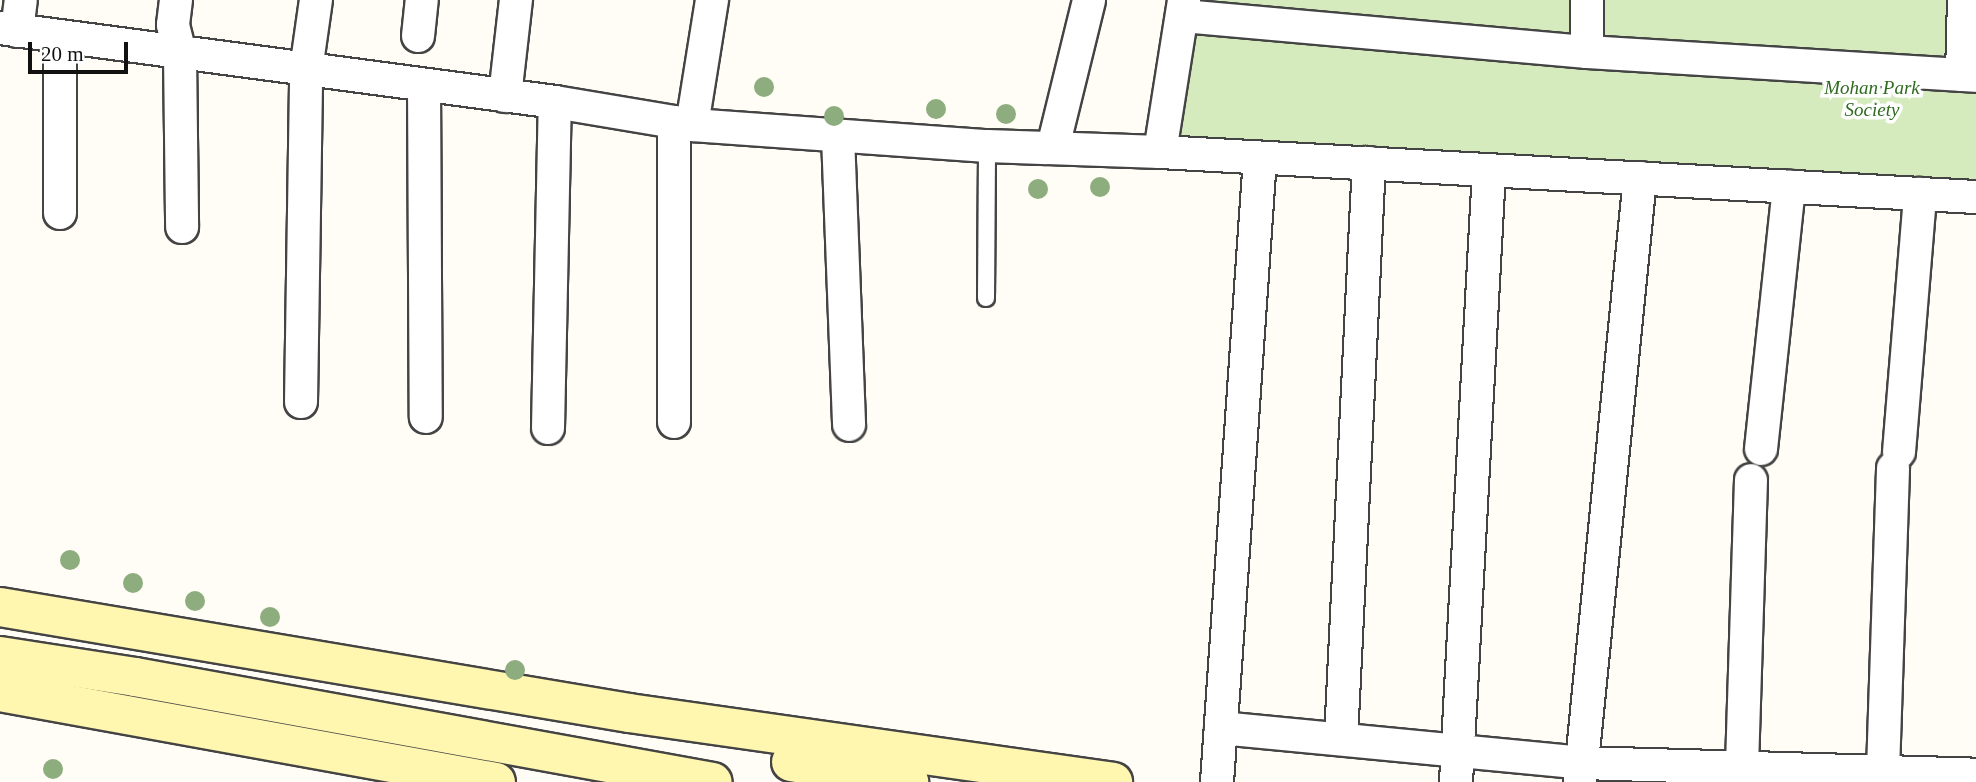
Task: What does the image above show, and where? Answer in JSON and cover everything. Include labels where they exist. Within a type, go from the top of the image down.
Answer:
[{"type":"main road","points":[[0,607],[629,713],[1113,782]]},
{"type":"main road","points":[[0,623],[541,734],[713,782]]},
{"type":"main road","points":[[0,656],[541,734],[909,782]]},
{"type":"main road","points":[[0,692],[496,782]]},
{"type":"street","points":[[176,0],[173,25],[180,54],[182,228]]},
{"type":"street","points":[[301,402],[306,70],[316,0]]},
{"type":"street","points":[[418,36],[422,0]]},
{"type":"street","points":[[505,96],[516,0]]},
{"type":"street","points":[[674,422],[683,123],[712,0]]},
{"type":"street","points":[[1053,147],[1089,0]]},
{"type":"street","points":[[1587,0],[1587,52]]},
{"type":"street","points":[[1160,152],[1184,8],[1587,52],[1969,75],[1964,0]]},
{"type":"street","points":[[13,20],[60,37],[555,102],[683,123],[988,146],[1260,157],[1976,197]]},
{"type":"street","points":[[60,37],[60,213]]},
{"type":"street","points":[[424,85],[426,417]]},
{"type":"street","points":[[548,428],[555,102]]},
{"type":"street","points":[[838,136],[849,425]]},
{"type":"street","points":[[1217,782],[1260,157]]},
{"type":"street","points":[[1341,739],[1369,163]]},
{"type":"street","points":[[1457,767],[1489,170]]},
{"type":"street","points":[[1581,773],[1640,178]]},
{"type":"street","points":[[1761,449],[1789,186]]},
{"type":"street","points":[[1883,771],[1896,460],[1920,194]]},
{"type":"street","points":[[1742,766],[1751,480]]},
{"type":"street","points":[[1221,728],[1341,739],[1457,767],[1581,773],[1742,766],[1976,775]]},
{"type":"lane","points":[[986,298],[988,146]]},
{"type":"green space","name":"Mohan Park Society","points":[[1177,0],[1976,0],[1976,203],[1167,151]]}]
